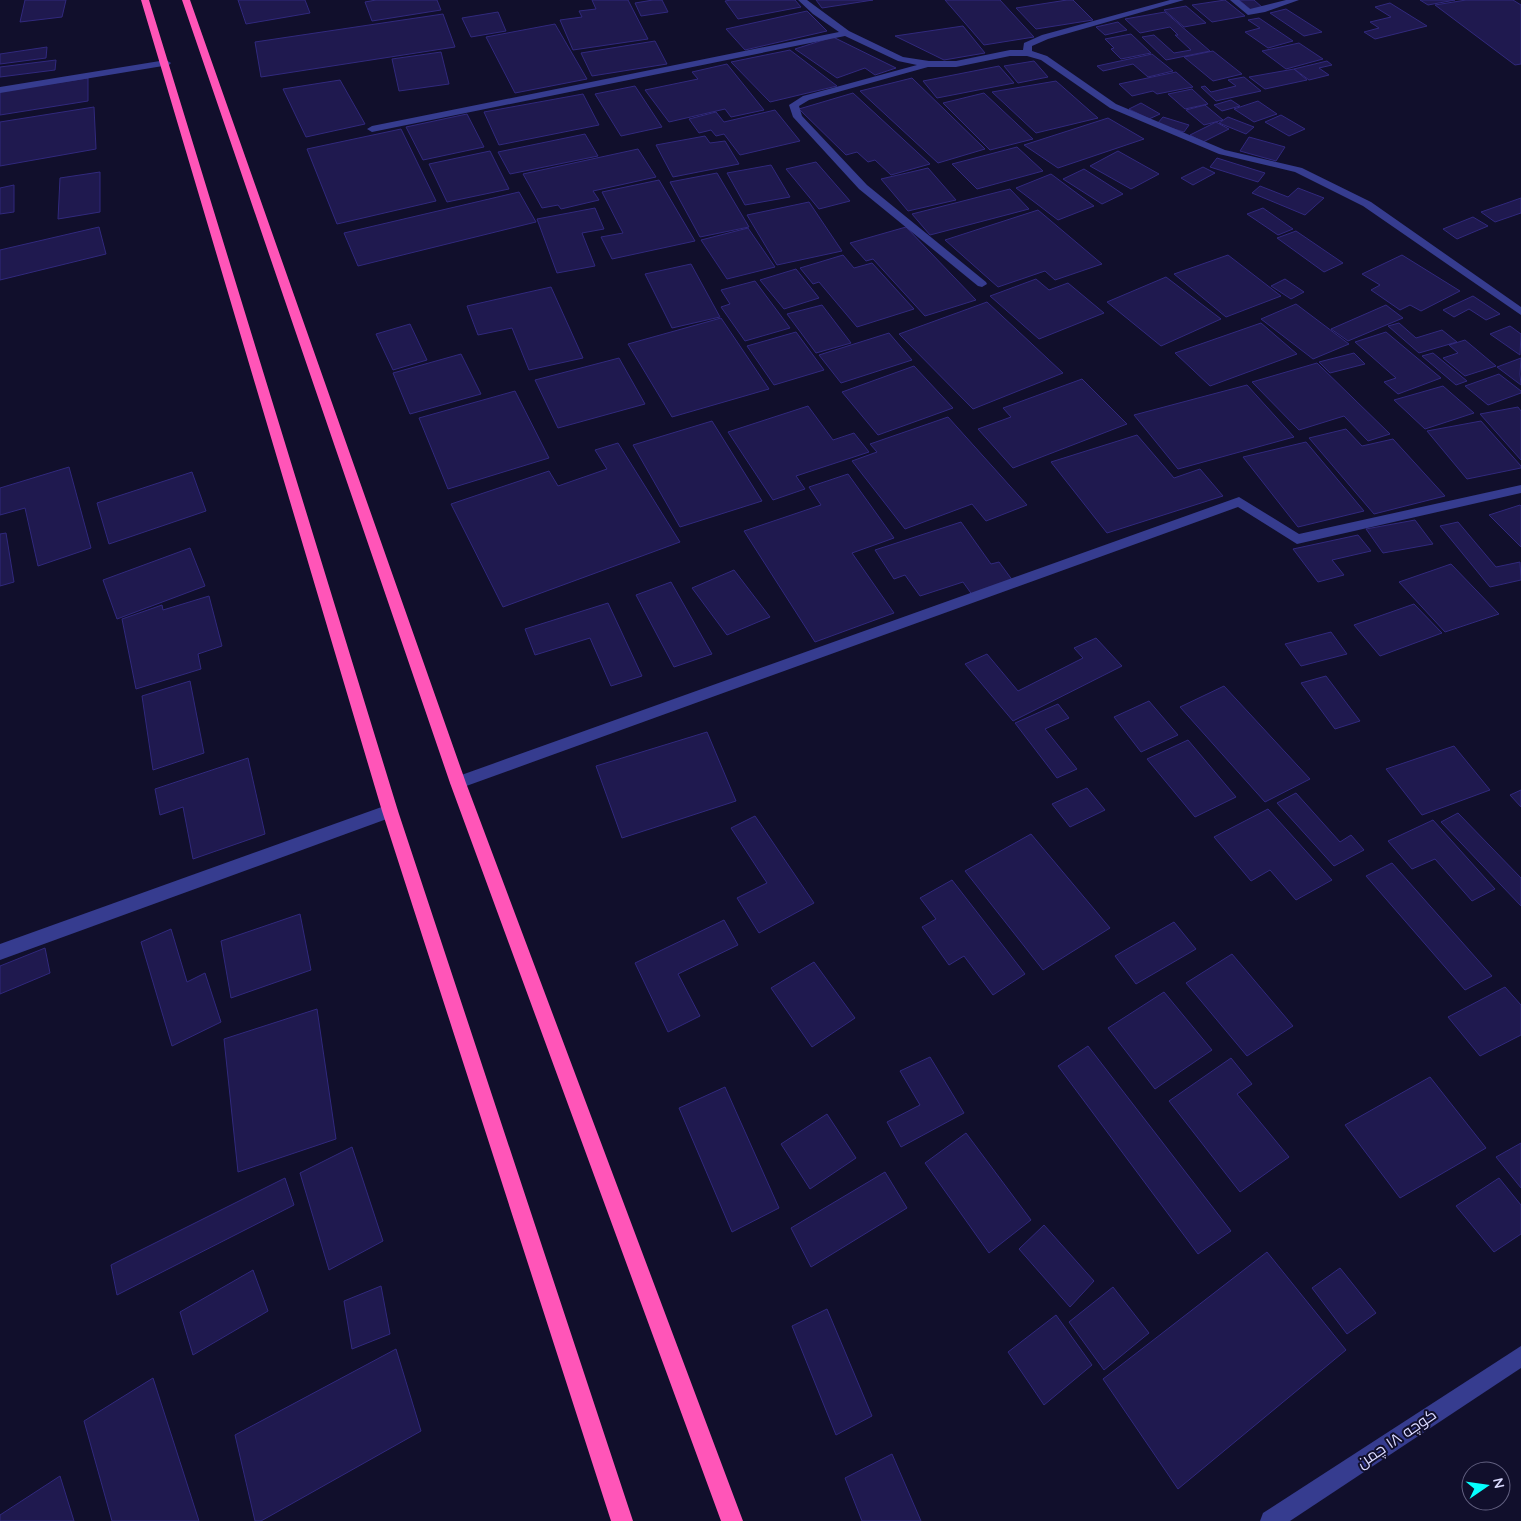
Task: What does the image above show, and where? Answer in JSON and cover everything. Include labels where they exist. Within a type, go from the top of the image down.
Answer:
[{"type":"highway","points":[[145,0],[166,63],[390,811],[622,1521]]},
{"type":"highway","points":[[186,0],[458,783],[732,1521]]},
{"type":"street","points":[[802,0],[846,33],[900,59],[930,64],[956,64],[1010,54],[1028,53],[1044,58],[1113,106],[1222,152],[1298,170],[1366,204],[1521,312]]},
{"type":"street","points":[[1028,53],[1027,45],[1044,37],[1180,0]]},
{"type":"street","points":[[1234,0],[1248,12],[1262,10],[1295,0]]},
{"type":"street","points":[[372,129],[846,33]]},
{"type":"street","points":[[0,90],[166,63]]},
{"type":"street","points":[[930,64],[806,98],[794,105],[798,117],[863,187],[982,284]]},
{"type":"street","points":[[458,783],[1238,502],[1297,539],[1521,489]]},
{"type":"street","points":[[0,952],[390,811]]},
{"type":"street","name":"كوچه ١٨ چمن","points":[[1271,1521],[1521,1356]]},
{"type":"building","points":[[25,0],[66,0],[62,17],[20,22]]},
{"type":"building","points":[[238,0],[305,0],[310,13],[246,24]]},
{"type":"building","points":[[376,0],[437,0],[441,10],[372,21],[365,2]]},
{"type":"building","points":[[592,0],[628,0],[648,39],[573,50],[560,20],[582,17],[579,11],[596,9]]},
{"type":"building","points":[[662,0],[668,12],[641,16],[635,3]]},
{"type":"building","points":[[795,0],[801,7],[738,19],[725,1]]},
{"type":"building","points":[[816,0],[873,0],[822,8]]},
{"type":"building","points":[[945,0],[1000,0],[1034,37],[984,45]]},
{"type":"building","points":[[1073,0],[1093,20],[1036,29],[1016,8]]},
{"type":"building","points":[[1225,0],[1245,16],[1212,22],[1192,5]]},
{"type":"building","points":[[1239,0],[1254,0],[1263,8],[1251,10]]},
{"type":"building","points":[[1420,0],[1455,0],[1428,5]]},
{"type":"building","points":[[1466,0],[1513,0],[1521,5],[1521,64],[1515,65],[1435,5]]},
{"type":"building","points":[[1390,3],[1427,26],[1375,39],[1364,32],[1379,28],[1370,22],[1391,17],[1375,7]]},
{"type":"building","points":[[1186,6],[1206,23],[1184,27],[1164,10]]},
{"type":"building","points":[[1286,9],[1322,32],[1304,36],[1270,13]]},
{"type":"building","points":[[807,11],[827,31],[745,50],[726,29]]},
{"type":"building","points":[[498,12],[506,31],[471,37],[462,18]]},
{"type":"building","points":[[1165,12],[1210,51],[1166,60],[1142,37],[1154,35],[1174,53],[1191,50],[1175,35],[1178,35],[1170,27],[1140,33],[1125,19]]},
{"type":"building","points":[[443,14],[455,47],[261,77],[255,42]]},
{"type":"building","points":[[1259,18],[1293,41],[1268,48],[1245,32],[1260,28],[1248,20]]},
{"type":"building","points":[[1118,22],[1127,30],[1105,35],[1096,27]]},
{"type":"building","points":[[555,24],[587,79],[515,93],[486,37]]},
{"type":"building","points":[[963,26],[985,53],[944,60],[895,36]]},
{"type":"building","points":[[1131,34],[1151,53],[1121,59],[1111,49],[1114,48],[1105,39]]},
{"type":"building","points":[[833,37],[896,68],[875,75],[865,68],[837,78],[795,49]]},
{"type":"building","points":[[655,41],[667,64],[592,76],[581,53]]},
{"type":"building","points":[[1299,43],[1323,59],[1286,69],[1262,51]]},
{"type":"building","points":[[47,47],[46,58],[0,64],[0,54]]},
{"type":"building","points":[[790,50],[837,86],[770,102],[731,62]]},
{"type":"building","points":[[1213,51],[1242,74],[1213,81],[1184,57]]},
{"type":"building","points":[[441,52],[449,84],[399,91],[392,59]]},
{"type":"building","points":[[1152,54],[1173,71],[1148,77],[1133,64],[1103,71],[1097,66]]},
{"type":"building","points":[[56,60],[55,70],[0,77],[0,67]]},
{"type":"building","points":[[1034,61],[1048,77],[1018,83],[1004,66]]},
{"type":"building","points":[[1327,61],[1332,65],[1319,68],[1329,75],[1309,80],[1294,69]]},
{"type":"building","points":[[727,64],[764,110],[731,117],[725,109],[669,122],[645,90],[698,79],[692,72]]},
{"type":"building","points":[[999,66],[1014,83],[937,98],[923,81]]},
{"type":"building","points":[[1294,69],[1307,80],[1265,89],[1249,77]]},
{"type":"building","points":[[1176,72],[1193,87],[1157,94],[1153,91],[1132,96],[1119,84]]},
{"type":"building","points":[[1244,77],[1261,91],[1216,101],[1201,87],[1205,86],[1211,92],[1236,86],[1228,80]]},
{"type":"building","points":[[88,78],[88,101],[0,115],[0,91]]},
{"type":"building","points":[[912,78],[985,149],[938,163],[860,91]]},
{"type":"building","points":[[340,80],[365,124],[306,137],[283,89]]},
{"type":"building","points":[[1056,81],[1098,118],[1036,133],[992,92]]},
{"type":"building","points":[[635,86],[662,127],[621,136],[595,94]]},
{"type":"building","points":[[1192,89],[1208,104],[1185,109],[1168,94]]},
{"type":"building","points":[[853,93],[930,164],[891,175],[875,160],[868,162],[857,152],[846,155],[799,109]]},
{"type":"building","points":[[984,93],[1033,139],[990,150],[943,103]]},
{"type":"building","points":[[583,94],[599,125],[499,145],[484,112]]},
{"type":"building","points":[[1231,100],[1240,106],[1222,111],[1214,105]]},
{"type":"building","points":[[1258,101],[1277,114],[1254,122],[1234,109]]},
{"type":"building","points":[[1141,103],[1160,114],[1149,119],[1129,109]]},
{"type":"building","points":[[1205,105],[1223,120],[1204,125],[1186,110]]},
{"type":"building","points":[[94,107],[96,149],[0,166],[0,122]]},
{"type":"building","points":[[775,110],[800,141],[740,155],[724,134],[716,136],[711,130],[699,133],[689,119],[716,112],[724,122]]},
{"type":"building","points":[[467,114],[484,147],[423,160],[406,127]]},
{"type":"building","points":[[1281,115],[1305,129],[1289,136],[1265,122]]},
{"type":"building","points":[[1163,117],[1189,125],[1184,132],[1157,124]]},
{"type":"building","points":[[1228,117],[1254,127],[1246,134],[1219,123]]},
{"type":"building","points":[[1108,118],[1144,139],[1058,168],[1024,145]]},
{"type":"building","points":[[1216,122],[1229,129],[1203,142],[1190,135]]},
{"type":"building","points":[[401,129],[436,201],[337,224],[307,149]]},
{"type":"building","points":[[585,134],[598,156],[510,174],[498,152]]},
{"type":"building","points":[[705,136],[710,143],[725,141],[739,164],[673,177],[656,145]]},
{"type":"building","points":[[1249,137],[1285,147],[1276,161],[1240,151]]},
{"type":"building","points":[[1017,147],[1043,171],[977,189],[952,164]]},
{"type":"building","points":[[638,149],[656,177],[593,191],[599,200],[561,209],[558,205],[542,208],[523,174]]},
{"type":"building","points":[[490,151],[509,189],[447,202],[429,164]]},
{"type":"building","points":[[1118,151],[1159,174],[1131,189],[1090,166]]},
{"type":"building","points":[[1217,158],[1265,173],[1258,182],[1210,167]]},
{"type":"building","points":[[816,162],[850,201],[819,209],[786,169]]},
{"type":"building","points":[[771,165],[790,197],[745,205],[727,173]]},
{"type":"building","points":[[1203,167],[1215,173],[1193,185],[1181,178]]},
{"type":"building","points":[[928,168],[956,200],[908,211],[881,179]]},
{"type":"building","points":[[1084,169],[1123,194],[1102,204],[1063,179]]},
{"type":"building","points":[[100,172],[100,212],[58,219],[60,178]]},
{"type":"building","points":[[717,173],[749,227],[700,237],[670,182]]},
{"type":"building","points":[[1051,174],[1094,206],[1058,220],[1016,188]]},
{"type":"building","points":[[659,180],[695,241],[612,259],[601,237],[623,233],[602,192]]},
{"type":"building","points":[[14,185],[14,212],[0,214],[0,188]]},
{"type":"building","points":[[1260,186],[1288,197],[1298,188],[1324,198],[1305,215],[1252,193]]},
{"type":"building","points":[[1010,189],[1029,209],[930,235],[912,214]]},
{"type":"building","points":[[519,192],[536,222],[358,266],[344,233]]},
{"type":"building","points":[[1521,198],[1521,213],[1495,222],[1481,212]]},
{"type":"building","points":[[809,202],[842,251],[777,265],[747,215]]},
{"type":"building","points":[[595,208],[604,229],[582,233],[595,266],[557,273],[537,219]]},
{"type":"building","points":[[1263,208],[1293,229],[1278,235],[1247,214]]},
{"type":"building","points":[[1038,210],[1102,264],[1055,280],[1045,271],[998,287],[945,240]]},
{"type":"building","points":[[1473,217],[1488,226],[1457,239],[1443,229]]},
{"type":"building","points":[[99,227],[106,254],[0,280],[0,250]]},
{"type":"building","points":[[906,227],[976,300],[925,316],[873,259],[866,261],[850,243]]},
{"type":"building","points":[[748,228],[775,267],[727,279],[701,240]]},
{"type":"building","points":[[1296,231],[1343,263],[1324,272],[1277,238]]},
{"type":"building","points":[[843,255],[854,268],[872,263],[914,309],[857,327],[819,282],[813,284],[800,268]]},
{"type":"building","points":[[1228,255],[1281,296],[1226,317],[1174,274]]},
{"type":"building","points":[[1402,255],[1460,291],[1421,311],[1410,305],[1400,310],[1371,290],[1380,285],[1362,274]]},
{"type":"building","points":[[691,264],[720,317],[672,328],[645,274]]},
{"type":"building","points":[[796,269],[819,298],[784,309],[760,280]]},
{"type":"building","points":[[1166,277],[1221,319],[1161,346],[1107,302]]},
{"type":"building","points":[[1036,279],[1049,290],[1068,283],[1104,313],[1039,339],[990,296]]},
{"type":"building","points":[[1285,279],[1304,292],[1291,299],[1271,286]]},
{"type":"building","points":[[755,281],[790,328],[745,341],[721,307],[730,304],[721,290]]},
{"type":"building","points":[[551,287],[583,358],[529,370],[512,328],[478,335],[467,306]]},
{"type":"building","points":[[1473,296],[1500,314],[1486,320],[1469,309],[1454,317],[1443,310]]},
{"type":"building","points":[[987,302],[1063,373],[973,409],[899,334]]},
{"type":"building","points":[[1296,304],[1349,344],[1313,359],[1261,319]]},
{"type":"building","points":[[822,305],[851,343],[816,353],[787,314]]},
{"type":"building","points":[[1386,305],[1403,318],[1348,341],[1331,329]]},
{"type":"building","points":[[721,318],[769,389],[672,417],[628,344]]},
{"type":"building","points":[[1261,323],[1297,354],[1210,386],[1175,353]]},
{"type":"building","points":[[1399,323],[1416,338],[1442,330],[1457,342],[1419,353],[1388,326]]},
{"type":"building","points":[[410,324],[427,360],[393,370],[376,334]]},
{"type":"building","points":[[1510,326],[1521,334],[1520,355],[1490,334]]},
{"type":"building","points":[[796,332],[824,370],[774,385],[747,346]]},
{"type":"building","points":[[1386,332],[1441,378],[1398,394],[1384,382],[1396,378],[1355,342]]},
{"type":"building","points":[[889,333],[912,360],[841,383],[819,355]]},
{"type":"building","points":[[1465,340],[1496,366],[1465,376],[1443,358],[1458,353],[1449,345]]},
{"type":"building","points":[[1354,353],[1365,364],[1330,373],[1319,362]]},
{"type":"building","points":[[1433,353],[1467,381],[1456,385],[1422,356]]},
{"type":"building","points":[[461,354],[481,394],[410,414],[393,373]]},
{"type":"building","points":[[619,358],[645,404],[558,428],[535,380]]},
{"type":"building","points":[[1521,358],[1520,374],[1521,385],[1497,367]]},
{"type":"building","points":[[1317,363],[1390,434],[1368,441],[1344,416],[1299,430],[1252,382]]},
{"type":"building","points":[[914,366],[953,408],[878,435],[842,392]]},
{"type":"building","points":[[1499,374],[1521,391],[1521,393],[1488,405],[1465,386]]},
{"type":"building","points":[[1082,379],[1127,424],[1013,468],[978,429],[1011,417],[1003,408]]},
{"type":"building","points":[[1247,385],[1294,437],[1178,469],[1134,415]]},
{"type":"building","points":[[1443,386],[1474,413],[1425,429],[1394,400]]},
{"type":"building","points":[[515,391],[549,458],[448,489],[419,418]]},
{"type":"building","points":[[808,406],[833,440],[854,433],[869,452],[796,476],[805,489],[773,500],[728,432]]},
{"type":"building","points":[[1518,407],[1521,411],[1521,460],[1480,414]]},
{"type":"building","points":[[948,417],[1027,505],[986,521],[972,504],[905,529],[852,461],[877,452],[870,444]]},
{"type":"building","points":[[712,421],[762,501],[680,527],[633,445]]},
{"type":"building","points":[[1481,421],[1521,468],[1467,479],[1427,431]]},
{"type":"building","points":[[1346,429],[1362,446],[1393,439],[1445,496],[1374,514],[1309,438]]},
{"type":"building","points":[[1137,435],[1174,478],[1200,469],[1223,496],[1107,533],[1051,462]]},
{"type":"building","points":[[1306,442],[1364,511],[1298,527],[1243,457]]},
{"type":"building","points":[[618,443],[680,542],[503,607],[451,504],[549,471],[558,486],[607,469],[595,450]]},
{"type":"building","points":[[69,467],[91,548],[38,566],[25,508],[0,515],[0,488]]},
{"type":"building","points":[[192,472],[206,511],[109,544],[97,503]]},
{"type":"building","points":[[848,474],[894,538],[852,553],[894,613],[815,642],[744,531],[821,505],[809,487]]},
{"type":"building","points":[[1521,506],[1521,547],[1489,515]]},
{"type":"building","points":[[1415,520],[1433,544],[1383,553],[1366,529]]},
{"type":"building","points":[[961,522],[991,564],[999,562],[1013,581],[973,596],[963,582],[920,596],[905,575],[894,579],[875,550]]},
{"type":"building","points":[[1458,522],[1496,567],[1520,562],[1521,580],[1490,587],[1440,526]]},
{"type":"building","points":[[6,533],[14,582],[0,586],[0,534]]},
{"type":"building","points":[[1358,535],[1371,551],[1332,560],[1344,575],[1318,582],[1293,549]]},
{"type":"building","points":[[190,548],[205,586],[117,619],[103,580]]},
{"type":"building","points":[[1451,564],[1499,614],[1445,632],[1399,582]]},
{"type":"building","points":[[734,570],[770,617],[727,635],[692,588]]},
{"type":"building","points":[[671,582],[712,654],[674,667],[636,595]]},
{"type":"building","points":[[209,596],[222,646],[198,654],[201,669],[136,689],[122,619],[162,605],[163,610]]},
{"type":"building","points":[[608,603],[642,676],[611,686],[590,638],[535,655],[525,629]]},
{"type":"building","points":[[1414,604],[1442,633],[1380,656],[1354,625]]},
{"type":"building","points":[[1331,632],[1347,654],[1301,666],[1285,644]]},
{"type":"building","points":[[1096,638],[1122,666],[1013,721],[965,664],[987,654],[1018,691],[1083,658],[1074,648]]},
{"type":"building","points":[[1326,676],[1360,721],[1335,729],[1301,683]]},
{"type":"building","points":[[190,681],[204,753],[153,770],[142,696]]},
{"type":"building","points":[[1224,686],[1310,779],[1265,802],[1180,707]]},
{"type":"building","points":[[1149,701],[1178,735],[1141,752],[1114,717]]},
{"type":"building","points":[[1058,704],[1069,718],[1045,729],[1077,769],[1057,778],[1015,723]]},
{"type":"building","points":[[707,732],[736,801],[622,838],[596,766]]},
{"type":"building","points":[[1188,740],[1236,797],[1195,817],[1147,759]]},
{"type":"building","points":[[1454,746],[1490,790],[1422,815],[1386,769]]},
{"type":"building","points":[[248,758],[265,834],[193,859],[183,807],[160,815],[155,789]]},
{"type":"building","points":[[1087,788],[1105,810],[1070,827],[1052,804]]},
{"type":"building","points":[[1521,790],[1521,807],[1510,795]]},
{"type":"building","points":[[1296,793],[1340,842],[1351,835],[1364,850],[1334,866],[1277,803]]},
{"type":"building","points":[[1268,809],[1332,880],[1296,900],[1270,870],[1251,881],[1214,837]]},
{"type":"building","points":[[1458,813],[1521,878],[1521,906],[1441,822]]},
{"type":"building","points":[[755,816],[814,903],[759,933],[737,898],[767,883],[731,828]]},
{"type":"building","points":[[1433,820],[1495,889],[1472,901],[1435,859],[1412,869],[1388,841]]},
{"type":"building","points":[[1031,834],[1110,928],[1043,970],[965,871]]},
{"type":"building","points":[[1392,863],[1492,976],[1465,990],[1366,876]]},
{"type":"building","points":[[952,880],[1025,974],[993,995],[964,956],[949,965],[922,927],[936,919],[920,898]]},
{"type":"building","points":[[300,914],[311,970],[231,998],[221,941]]},
{"type":"building","points":[[724,920],[738,945],[678,974],[700,1016],[668,1032],[635,963]]},
{"type":"building","points":[[1174,922],[1196,949],[1136,984],[1115,956]]},
{"type":"building","points":[[171,929],[187,982],[205,973],[221,1022],[172,1046],[141,942]]},
{"type":"building","points":[[45,948],[50,973],[0,994],[0,966]]},
{"type":"building","points":[[1232,954],[1293,1026],[1247,1056],[1186,983]]},
{"type":"building","points":[[814,962],[855,1018],[812,1047],[771,988]]},
{"type":"building","points":[[1505,987],[1521,1005],[1521,1035],[1480,1056],[1448,1017]]},
{"type":"building","points":[[1164,992],[1212,1050],[1155,1089],[1108,1028]]},
{"type":"building","points":[[317,1009],[336,1139],[238,1172],[224,1039]]},
{"type":"building","points":[[1088,1046],[1231,1231],[1198,1254],[1058,1066]]},
{"type":"building","points":[[930,1057],[964,1113],[901,1147],[887,1122],[920,1105],[900,1071]]},
{"type":"building","points":[[1231,1058],[1252,1084],[1237,1094],[1289,1157],[1240,1192],[1169,1101]]},
{"type":"building","points":[[1430,1077],[1486,1148],[1400,1198],[1345,1125]]},
{"type":"building","points":[[725,1087],[779,1208],[732,1232],[679,1108]]},
{"type":"building","points":[[827,1114],[856,1158],[810,1189],[781,1144]]},
{"type":"building","points":[[966,1133],[1031,1220],[989,1253],[925,1163]]},
{"type":"building","points":[[1521,1143],[1521,1188],[1496,1157]]},
{"type":"building","points":[[352,1147],[383,1241],[329,1270],[300,1173]]},
{"type":"building","points":[[885,1172],[907,1208],[811,1267],[791,1228]]},
{"type":"building","points":[[285,1178],[294,1205],[117,1295],[111,1265]]},
{"type":"building","points":[[1499,1178],[1521,1205],[1521,1234],[1494,1252],[1456,1206]]},
{"type":"building","points":[[1044,1225],[1094,1281],[1070,1307],[1019,1249]]},
{"type":"building","points":[[1267,1252],[1346,1350],[1178,1489],[1103,1379]]},
{"type":"building","points":[[1340,1268],[1376,1313],[1347,1334],[1312,1288]]},
{"type":"building","points":[[253,1270],[268,1311],[193,1355],[180,1312]]},
{"type":"building","points":[[381,1286],[390,1334],[352,1349],[344,1301]]},
{"type":"building","points":[[1113,1287],[1149,1333],[1104,1370],[1069,1322]]},
{"type":"building","points":[[827,1309],[872,1416],[836,1435],[792,1326]]},
{"type":"building","points":[[1056,1315],[1092,1365],[1044,1405],[1008,1352]]},
{"type":"building","points":[[396,1349],[421,1431],[261,1521],[255,1521],[235,1435]]},
{"type":"building","points":[[153,1378],[199,1521],[112,1521],[84,1421]]},
{"type":"building","points":[[892,1454],[921,1521],[862,1521],[845,1478]]},
{"type":"building","points":[[60,1476],[74,1521],[0,1521],[0,1515]]}]
